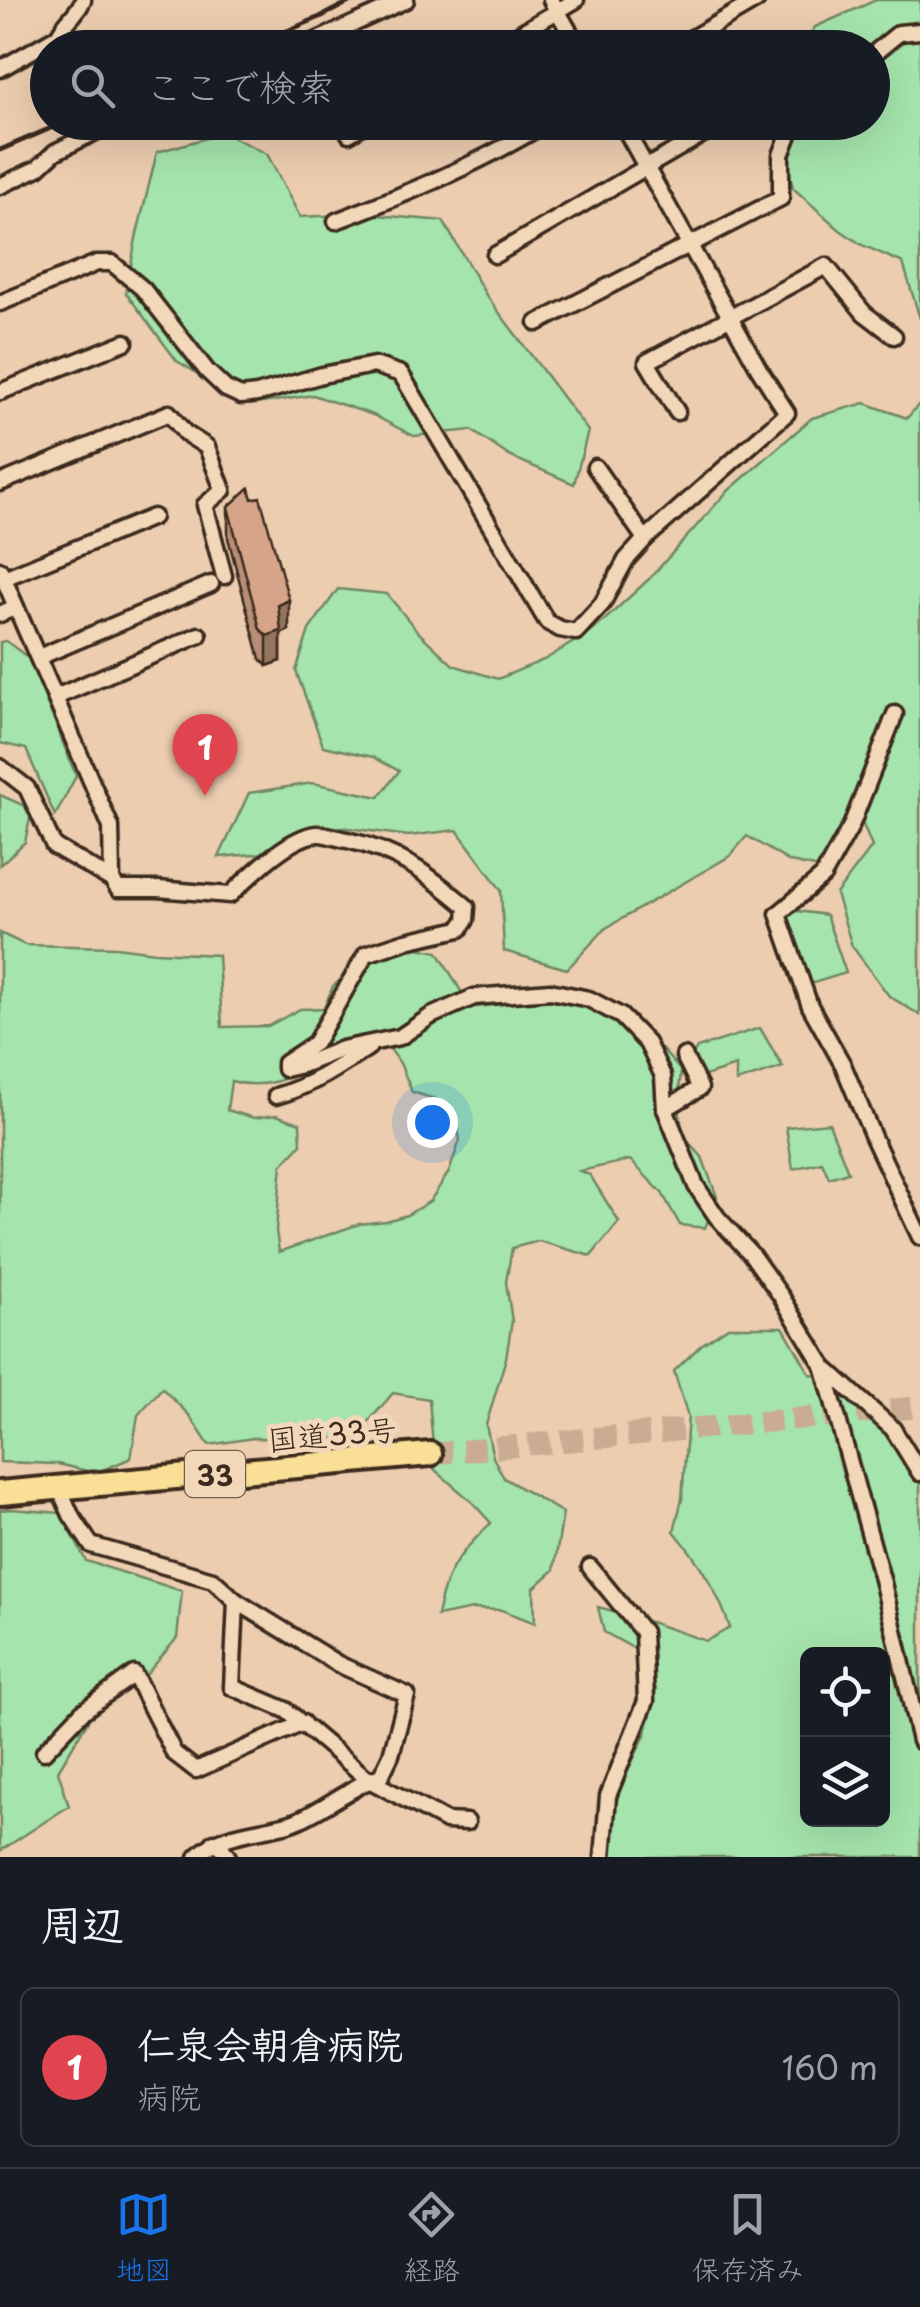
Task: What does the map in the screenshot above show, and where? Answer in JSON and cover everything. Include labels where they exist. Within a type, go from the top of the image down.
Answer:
[{"type":"highway","name":"国道33号","points":[[0,1493],[430,1454]]},
{"type":"street","points":[[65,30],[82,0]]},
{"type":"street","points":[[340,30],[406,0]]},
{"type":"street","points":[[520,30],[554,5],[576,0]]},
{"type":"street","points":[[706,30],[757,0]]},
{"type":"street","points":[[554,5],[569,30]]},
{"type":"street","points":[[890,41],[900,33],[920,32]]},
{"type":"street","points":[[0,69],[30,50]]},
{"type":"street","points":[[0,186],[38,168],[55,152],[79,140]]},
{"type":"street","points":[[336,221],[394,199],[518,140]]},
{"type":"street","points":[[0,303],[97,263],[112,263],[143,289],[206,371],[226,389],[241,396],[374,365],[401,374],[547,622],[576,632],[602,604],[626,560],[645,539],[787,413],[630,140]]},
{"type":"street","points":[[495,255],[693,140]]},
{"type":"street","points":[[537,323],[780,198],[781,155],[787,140]]},
{"type":"street","points":[[677,412],[646,362],[826,266],[864,314],[894,336]]},
{"type":"street","points":[[0,392],[125,342]]},
{"type":"street","points":[[0,483],[169,414],[185,433],[207,447],[223,490],[206,506],[218,580],[38,657]]},
{"type":"street","points":[[595,467],[645,539]]},
{"type":"street","points":[[112,880],[111,827],[2,574],[153,516]]},
{"type":"street","points":[[0,614],[16,607]]},
{"type":"street","points":[[56,696],[199,635]]},
{"type":"street","points":[[895,714],[852,826],[824,876],[778,914],[810,1006],[843,1065],[920,1237]]},
{"type":"street","points":[[0,767],[27,788],[54,846],[112,880],[118,889],[230,895],[272,856],[318,834],[370,845],[413,864],[466,907],[466,920],[460,929],[366,954],[315,1042],[285,1063],[285,1069],[342,1049],[400,1037],[431,1016],[474,997],[550,991],[589,999],[621,1016],[647,1043],[663,1076],[666,1108],[696,1186],[781,1296],[823,1365],[920,1741]]},
{"type":"street","points":[[276,1096],[336,1070],[378,1041]]},
{"type":"street","points":[[666,1108],[700,1088],[684,1056]]},
{"type":"street","points":[[823,1365],[893,1428],[920,1473]]},
{"type":"street","points":[[58,1488],[91,1545],[212,1580],[236,1601],[338,1664],[407,1695],[391,1755],[381,1776],[292,1822],[214,1842],[197,1857]]},
{"type":"street","points":[[590,1567],[643,1632],[646,1701],[608,1796],[602,1857]]},
{"type":"street","points":[[236,1601],[232,1687],[286,1710],[369,1780],[446,1821],[466,1822]]},
{"type":"street","points":[[44,1752],[82,1712],[134,1674],[174,1753],[196,1770],[303,1723]]},
{"type":"street","points":[[214,1842],[228,1857]]},
{"type":"green space","points":[[876,0],[920,0],[920,319],[903,263],[862,245],[840,230],[793,188],[783,140],[890,140],[890,30],[813,30]]},
{"type":"green space","points":[[199,140],[238,140],[267,154],[300,217],[366,214],[443,221],[486,295],[588,431],[574,484],[509,456],[471,430],[414,436],[373,415],[313,395],[250,405],[177,361],[126,293],[157,152]]},
{"type":"green space","points":[[865,403],[907,418],[920,403],[920,1015],[889,996],[852,946],[836,894],[872,847],[860,817],[820,868],[790,862],[747,836],[730,856],[606,928],[567,969],[504,951],[501,890],[457,830],[408,836],[341,827],[298,833],[265,853],[219,857],[249,793],[313,783],[379,797],[399,771],[373,757],[323,746],[296,671],[309,630],[338,589],[387,594],[418,632],[453,665],[498,679],[546,659],[596,628],[649,579],[726,493],[812,418]]},
{"type":"green space","points":[[6,641],[30,659],[76,776],[55,816],[26,749],[0,743],[0,642]]},
{"type":"green space","points":[[0,795],[32,809],[25,842],[0,865]]},
{"type":"green space","points":[[790,910],[826,915],[846,973],[807,985],[783,914]]},
{"type":"green space","points":[[0,933],[25,945],[218,955],[222,1027],[268,1026],[300,1009],[324,1008],[333,986],[368,958],[408,946],[438,952],[462,993],[476,1007],[553,1000],[591,1002],[627,1016],[681,1071],[678,1101],[683,1136],[702,1157],[717,1197],[705,1228],[680,1225],[662,1193],[630,1160],[580,1171],[590,1175],[619,1222],[591,1256],[539,1241],[512,1248],[506,1282],[512,1321],[506,1358],[486,1425],[493,1457],[504,1478],[563,1513],[554,1570],[534,1588],[535,1623],[502,1610],[473,1609],[437,1616],[455,1564],[491,1523],[435,1470],[429,1399],[393,1393],[359,1433],[332,1439],[253,1438],[209,1445],[189,1415],[162,1388],[138,1415],[131,1458],[96,1473],[58,1464],[0,1462]],"holes":[[[386,1043],[412,1092],[435,1099],[455,1113],[460,1140],[449,1172],[430,1201],[407,1215],[359,1224],[279,1252],[276,1230],[282,1165],[301,1144],[300,1123],[276,1115],[254,1118],[227,1110],[231,1081],[274,1082],[344,1053]]]},
{"type":"green space","points":[[760,1028],[783,1067],[736,1082],[736,1066],[702,1077],[692,1056],[697,1048]]},
{"type":"green space","points":[[829,1123],[848,1172],[829,1178],[822,1162],[793,1169],[786,1127]]},
{"type":"green space","points":[[728,1327],[783,1327],[810,1374],[844,1379],[869,1398],[913,1461],[920,1459],[920,1857],[607,1857],[609,1828],[621,1785],[646,1733],[656,1689],[640,1652],[604,1632],[598,1607],[706,1641],[730,1628],[707,1577],[674,1531],[682,1499],[688,1417],[674,1371],[701,1345]]},
{"type":"green space","points":[[0,1510],[61,1513],[86,1561],[182,1591],[177,1638],[146,1675],[93,1712],[58,1771],[69,1806],[0,1851]]},
{"type":"building","points":[[249,488],[252,499],[260,497],[289,600],[278,605],[281,631],[267,636],[260,629],[228,507]]},
{"type":"tunnel","points":[[430,1454],[920,1407]]},
{"type":"railway","points":[[289,30],[353,0]]},
{"type":"railway","points":[[0,150],[30,137]]},
{"type":"place","name":"仁泉会朝倉病院","points":[[205,796]]}]
